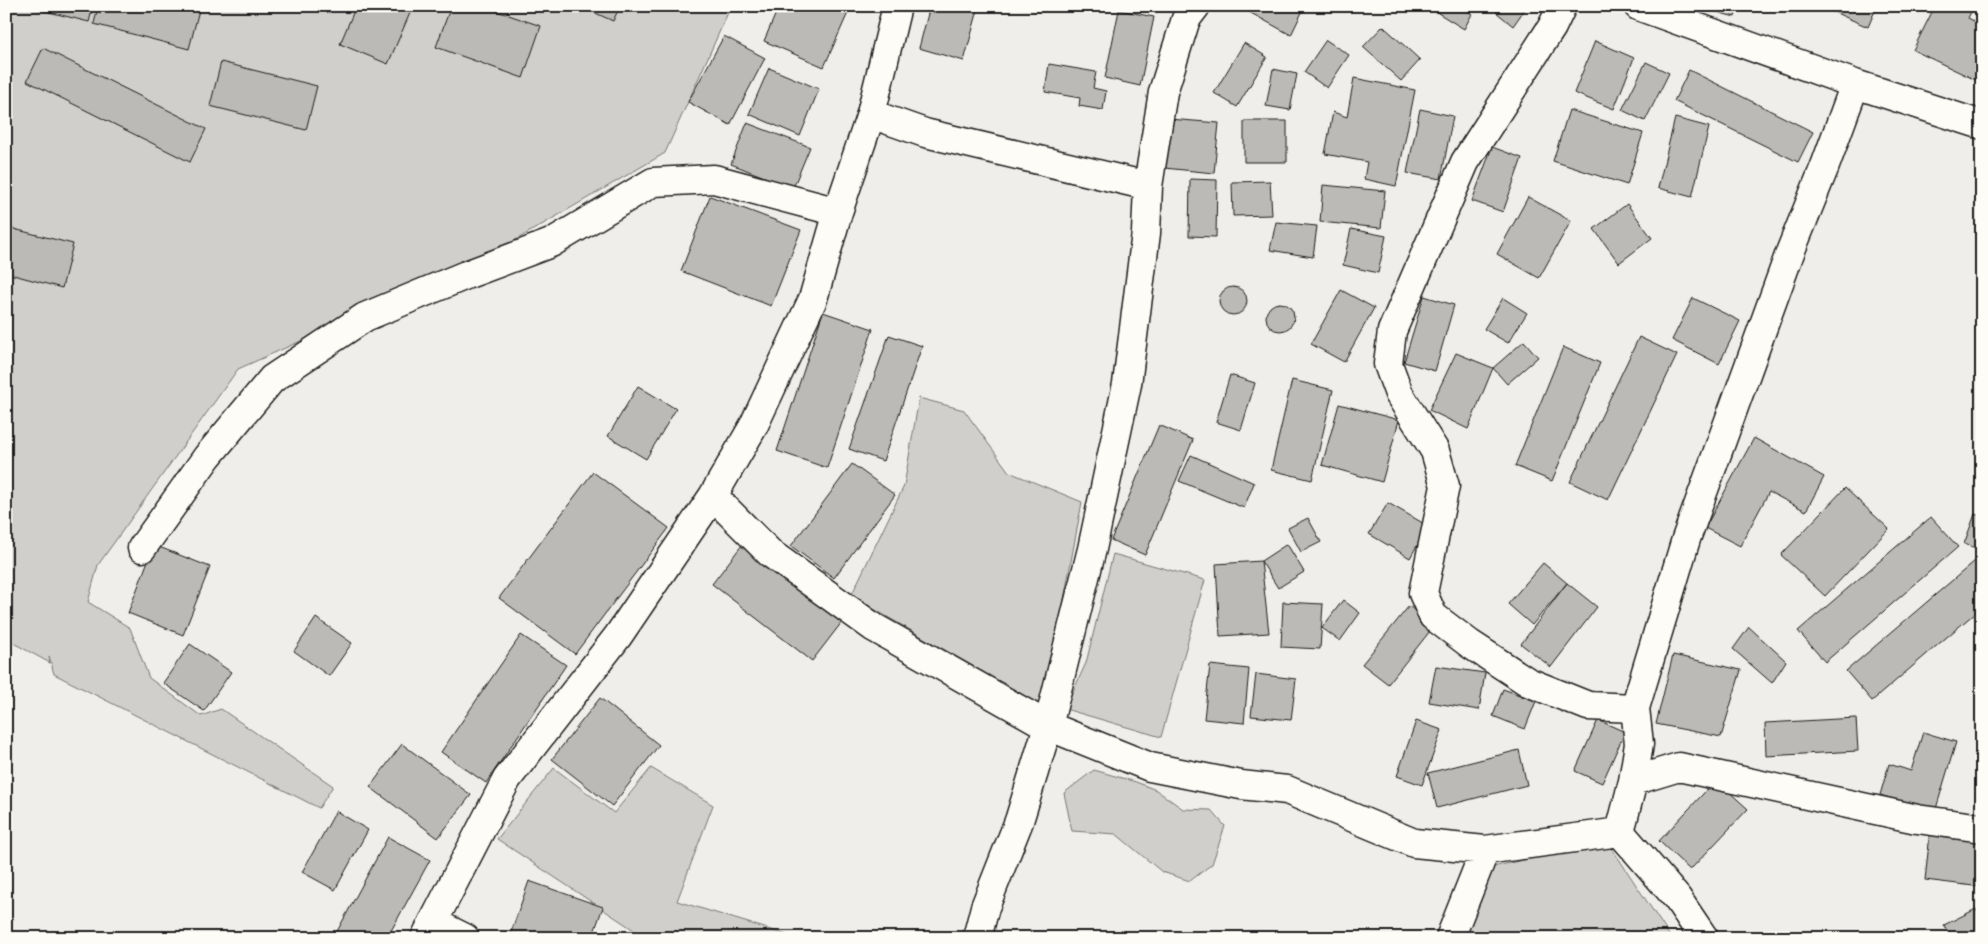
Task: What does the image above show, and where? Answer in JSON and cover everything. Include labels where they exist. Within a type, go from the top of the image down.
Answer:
[{"type":"street","points":[[466,938],[429,930],[507,779],[618,636],[713,496],[753,427],[813,298],[838,212],[871,114],[897,6]]},
{"type":"street","points":[[977,938],[985,907],[1019,821],[1048,726],[1092,549],[1127,384],[1146,233],[1148,186],[1163,92],[1186,19],[1196,6]]},
{"type":"street","points":[[1562,6],[1552,27],[1465,162],[1392,330],[1388,364],[1399,394],[1435,451],[1445,486],[1423,593],[1433,616],[1470,644],[1528,682],[1588,706],[1635,708]]},
{"type":"street","points":[[1638,6],[1855,84],[1982,126]]},
{"type":"street","points":[[1620,832],[1634,781],[1639,744],[1635,708],[1689,530],[1787,259],[1825,166],[1855,84]]},
{"type":"street","points":[[871,114],[925,133],[1148,186]]},
{"type":"street","points":[[142,548],[207,457],[272,379],[365,317],[466,275],[551,243],[653,182],[714,179],[838,212]]},
{"type":"street","points":[[713,496],[770,553],[873,627],[1048,726],[1150,767],[1241,785],[1287,790],[1414,843],[1486,850],[1620,832]]},
{"type":"street","points":[[1634,781],[1679,766],[1908,817],[1982,828]]},
{"type":"street","points":[[1620,832],[1677,898],[1704,938]]},
{"type":"street","points":[[1450,938],[1486,850]]},
{"type":"shaded area","points":[[6,6],[731,6],[665,153],[478,262],[238,369],[98,565],[88,602],[130,628],[149,678],[201,716],[221,709],[333,786],[319,808],[54,674],[49,656],[50,663],[6,639]]},
{"type":"shaded area","points":[[919,398],[964,410],[1009,472],[1082,502],[1044,707],[851,596],[904,486]]},
{"type":"shaded area","points":[[1113,554],[1205,580],[1161,737],[1065,709],[1086,663]]},
{"type":"shaded area","points":[[554,768],[614,813],[651,768],[713,805],[677,901],[797,938],[646,938],[497,839]]},
{"type":"shaded area","points":[[1094,770],[1156,790],[1183,809],[1211,810],[1225,826],[1212,864],[1190,881],[1162,872],[1116,834],[1072,831],[1064,793]]},
{"type":"shaded area","points":[[1607,841],[1671,938],[1462,938],[1488,868]]},
{"type":"building","points":[[25,6],[93,6],[89,22]]},
{"type":"building","points":[[98,6],[200,6],[189,49],[94,24]]},
{"type":"building","points":[[356,6],[413,6],[388,64],[340,44]]},
{"type":"building","points":[[451,6],[482,6],[541,26],[523,78],[436,47]]},
{"type":"building","points":[[580,6],[620,6],[613,21]]},
{"type":"building","points":[[779,6],[851,6],[824,67],[764,41]]},
{"type":"building","points":[[930,6],[979,6],[964,61],[919,48]]},
{"type":"building","points":[[1238,6],[1305,6],[1291,35]]},
{"type":"building","points":[[1441,6],[1459,6],[1472,14],[1464,29],[1438,13]]},
{"type":"building","points":[[1500,6],[1527,6],[1513,26],[1496,12]]},
{"type":"building","points":[[1695,6],[1738,6],[1735,17]]},
{"type":"building","points":[[1820,6],[1877,6],[1868,27]]},
{"type":"building","points":[[1935,6],[1974,6],[1968,18],[1982,25],[1982,83],[1913,50]]},
{"type":"building","points":[[1119,10],[1154,17],[1140,86],[1105,78]]},
{"type":"building","points":[[1383,26],[1420,60],[1401,81],[1363,47]]},
{"type":"building","points":[[724,36],[765,58],[730,125],[688,102]]},
{"type":"building","points":[[1326,40],[1349,55],[1327,88],[1304,72]]},
{"type":"building","points":[[1595,41],[1634,58],[1614,109],[1574,93]]},
{"type":"building","points":[[1244,43],[1267,57],[1237,107],[1214,93]]},
{"type":"building","points":[[43,48],[206,129],[190,162],[27,81]]},
{"type":"building","points":[[221,62],[317,86],[306,130],[210,106]]},
{"type":"building","points":[[1646,62],[1669,73],[1645,121],[1622,110]]},
{"type":"building","points":[[1049,64],[1096,72],[1093,88],[1106,91],[1103,110],[1079,106],[1080,98],[1045,92]]},
{"type":"building","points":[[769,68],[819,89],[800,136],[749,114]]},
{"type":"building","points":[[1273,69],[1297,74],[1290,110],[1266,106]]},
{"type":"building","points":[[1689,70],[1813,132],[1798,162],[1674,101]]},
{"type":"building","points":[[1354,78],[1415,90],[1396,186],[1364,179],[1367,162],[1325,154],[1333,112],[1347,117]]},
{"type":"building","points":[[1420,109],[1453,116],[1441,179],[1407,173]]},
{"type":"building","points":[[1569,110],[1643,133],[1627,185],[1553,161]]},
{"type":"building","points":[[1675,118],[1709,127],[1692,197],[1658,188]]},
{"type":"building","points":[[1169,119],[1219,123],[1214,173],[1164,168]]},
{"type":"building","points":[[1244,121],[1287,121],[1287,162],[1244,162]]},
{"type":"building","points":[[747,123],[810,147],[793,188],[731,164]]},
{"type":"building","points":[[1492,147],[1522,158],[1503,212],[1472,201]]},
{"type":"building","points":[[1190,179],[1217,180],[1216,237],[1189,236]]},
{"type":"building","points":[[1270,181],[1272,215],[1233,216],[1232,182]]},
{"type":"building","points":[[1323,185],[1385,191],[1381,228],[1320,222]]},
{"type":"building","points":[[710,196],[801,230],[771,306],[681,271]]},
{"type":"building","points":[[1528,197],[1571,221],[1539,278],[1497,254]]},
{"type":"building","points":[[1627,204],[1652,238],[1619,263],[1594,229]]},
{"type":"building","points":[[1276,222],[1317,226],[1313,257],[1270,250]]},
{"type":"building","points":[[6,227],[73,244],[62,288],[6,273]]},
{"type":"building","points":[[1351,229],[1386,236],[1378,273],[1343,265]]},
{"type":"building","points":[[1233,287],[1243,291],[1247,301],[1243,311],[1233,315],[1223,311],[1219,301],[1223,291]]},
{"type":"building","points":[[1341,290],[1374,308],[1344,362],[1311,344]]},
{"type":"building","points":[[1424,296],[1454,305],[1435,371],[1404,362]]},
{"type":"building","points":[[1503,298],[1527,313],[1508,343],[1484,329]]},
{"type":"building","points":[[1693,298],[1740,321],[1719,364],[1672,340]]},
{"type":"building","points":[[1280,303],[1290,307],[1294,317],[1290,327],[1280,331],[1270,327],[1266,317],[1270,307]]},
{"type":"building","points":[[823,312],[873,329],[827,468],[777,451]]},
{"type":"building","points":[[889,335],[922,346],[883,461],[849,449]]},
{"type":"building","points":[[1639,337],[1677,355],[1608,500],[1570,482]]},
{"type":"building","points":[[1524,341],[1538,357],[1507,384],[1493,368]]},
{"type":"building","points":[[1563,347],[1600,363],[1552,481],[1515,466]]},
{"type":"building","points":[[1456,353],[1493,368],[1468,429],[1429,410]]},
{"type":"building","points":[[1230,375],[1255,383],[1241,430],[1216,422]]},
{"type":"building","points":[[1292,380],[1333,390],[1312,480],[1271,470]]},
{"type":"building","points":[[638,386],[676,409],[646,459],[608,436]]},
{"type":"building","points":[[1339,404],[1399,420],[1382,482],[1322,465]]},
{"type":"building","points":[[1159,425],[1193,440],[1145,555],[1111,540]]},
{"type":"building","points":[[1754,438],[1824,477],[1806,511],[1769,492],[1740,546],[1705,528]]},
{"type":"building","points":[[1191,455],[1254,483],[1244,508],[1179,481]]},
{"type":"building","points":[[852,464],[895,495],[834,578],[791,546]]},
{"type":"building","points":[[593,472],[669,528],[575,654],[499,598]]},
{"type":"building","points":[[1845,488],[1889,529],[1825,596],[1781,555]]},
{"type":"building","points":[[1388,503],[1428,526],[1410,558],[1369,534]]},
{"type":"building","points":[[1975,514],[1982,517],[1982,550],[1964,544]]},
{"type":"building","points":[[1931,517],[1958,547],[1825,662],[1798,631]]},
{"type":"building","points":[[1308,518],[1321,542],[1301,552],[1288,528]]},
{"type":"building","points":[[1287,544],[1304,572],[1278,588],[1261,561]]},
{"type":"building","points":[[154,545],[210,567],[183,635],[128,613]]},
{"type":"building","points":[[742,545],[842,622],[812,661],[712,584]]},
{"type":"building","points":[[1982,555],[1982,607],[1872,701],[1846,671]]},
{"type":"building","points":[[1261,561],[1269,633],[1220,636],[1216,564]]},
{"type":"building","points":[[1543,563],[1567,583],[1532,625],[1508,604]]},
{"type":"building","points":[[1567,583],[1597,607],[1551,667],[1521,644]]},
{"type":"building","points":[[1343,600],[1360,613],[1340,641],[1322,628]]},
{"type":"building","points":[[1283,602],[1323,604],[1320,649],[1281,647]]},
{"type":"building","points":[[1409,606],[1434,626],[1388,684],[1362,664]]},
{"type":"building","points":[[316,618],[352,643],[329,676],[294,651]]},
{"type":"building","points":[[1749,627],[1786,661],[1772,683],[1733,649]]},
{"type":"building","points":[[521,635],[566,665],[486,783],[441,752]]},
{"type":"building","points":[[190,644],[231,672],[204,711],[163,683]]},
{"type":"building","points":[[1673,655],[1741,670],[1721,737],[1656,724]]},
{"type":"building","points":[[1210,665],[1249,669],[1244,723],[1204,719]]},
{"type":"building","points":[[1436,666],[1485,673],[1479,710],[1429,702]]},
{"type":"building","points":[[1256,674],[1296,679],[1291,720],[1251,716]]},
{"type":"building","points":[[1503,689],[1536,701],[1525,729],[1493,716]]},
{"type":"building","points":[[600,698],[659,745],[612,806],[552,759]]},
{"type":"building","points":[[1856,718],[1858,751],[1766,756],[1765,723]]},
{"type":"building","points":[[1598,720],[1625,732],[1602,783],[1575,771]]},
{"type":"building","points":[[1416,721],[1442,730],[1422,785],[1397,776]]},
{"type":"building","points":[[1923,732],[1956,742],[1935,812],[1880,795],[1889,764],[1911,771]]},
{"type":"building","points":[[402,744],[471,795],[438,838],[370,787]]},
{"type":"building","points":[[1519,750],[1527,785],[1437,808],[1428,773]]},
{"type":"building","points":[[1716,780],[1748,809],[1690,870],[1659,841]]},
{"type":"building","points":[[336,811],[368,830],[335,890],[302,872]]},
{"type":"building","points":[[1930,834],[1982,840],[1982,887],[1925,880]]},
{"type":"building","points":[[388,837],[430,860],[387,938],[334,937]]},
{"type":"building","points":[[529,881],[603,907],[592,938],[509,938]]},
{"type":"building","points":[[1976,909],[1982,921],[1982,938],[1951,938],[1944,925]]}]
